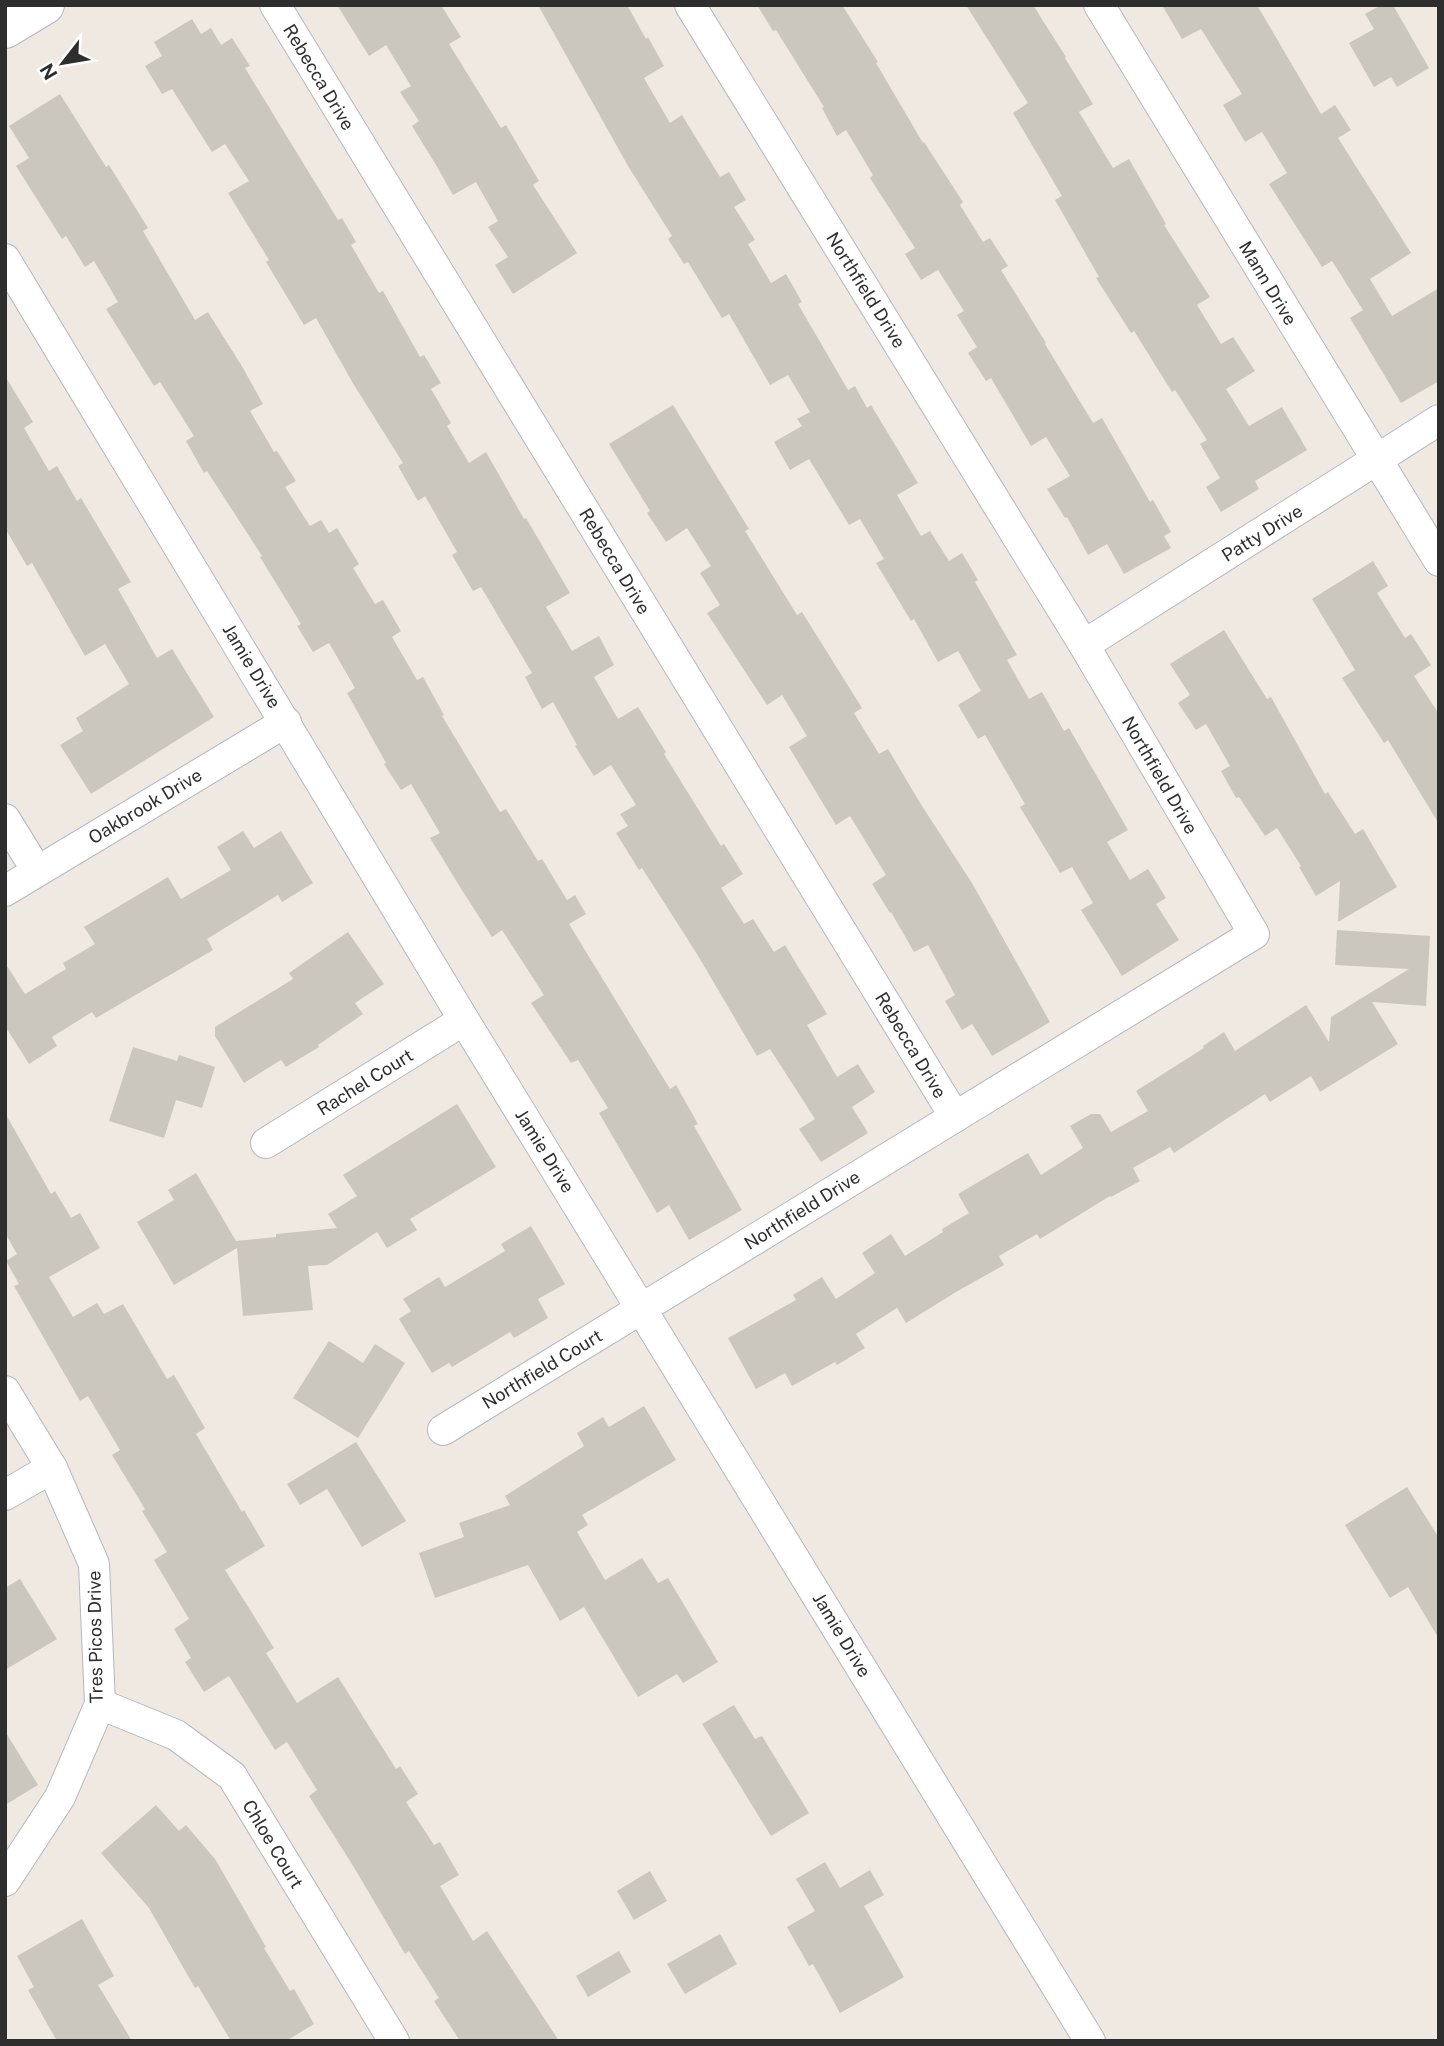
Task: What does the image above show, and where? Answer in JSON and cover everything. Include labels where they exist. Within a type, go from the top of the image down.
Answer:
[{"type":"street","points":[[5,29],[45,5]]},
{"type":"street","name":"Rebecca Drive","points":[[275,5],[954,1117]]},
{"type":"street","name":"Northfield Drive","points":[[642,1308],[1254,934],[1084,645],[690,5]]},
{"type":"street","name":"Mann Drive","points":[[1099,5],[1439,561]]},
{"type":"street","name":"Jamie Drive","points":[[5,259],[464,1020],[1090,2041]]},
{"type":"street","name":"Patty Drive","points":[[1084,645],[1439,419]]},
{"type":"street","name":"Oakbrook Drive","points":[[5,891],[286,722]]},
{"type":"street","points":[[5,819],[37,871]]},
{"type":"street","name":"Rachel Court","points":[[267,1143],[464,1020]]},
{"type":"street","name":"Northfield Court","points":[[443,1430],[642,1308]]},
{"type":"street","name":"Tres Picos Drive","points":[[5,1391],[52,1468],[94,1564],[100,1704],[60,1797],[5,1881]]},
{"type":"street","points":[[5,1495],[52,1468]]},
{"type":"street","name":"Chloe Court","points":[[100,1704],[176,1735],[232,1776],[394,2041]]},
{"type":"building","points":[[337,5],[441,5],[461,37],[449,44],[501,128],[506,125],[539,181],[533,185],[577,253],[513,294],[495,265],[508,257],[488,227],[498,221],[476,182],[453,195],[412,126],[419,121],[400,92],[411,86],[386,45],[369,56]]},
{"type":"building","points":[[538,5],[627,5],[664,66],[644,78],[670,123],[682,115],[720,177],[729,172],[746,200],[734,207],[755,240],[748,244],[771,283],[786,274],[802,302],[798,304],[848,390],[855,386],[867,408],[871,405],[918,483],[897,495],[921,536],[930,531],[949,561],[962,553],[978,580],[975,582],[1017,655],[1007,660],[1029,699],[1042,692],[1064,731],[1069,728],[1128,830],[1107,842],[1130,880],[1148,869],[1166,898],[1156,904],[1179,940],[1122,976],[1081,910],[1093,903],[1072,867],[1060,873],[1020,807],[1025,804],[985,735],[978,739],[958,705],[981,691],[958,651],[938,662],[914,619],[911,621],[876,563],[884,559],[860,519],[849,525],[809,459],[790,470],[774,442],[802,426],[797,419],[810,412],[788,375],[770,385],[729,314],[722,318],[688,262],[684,264],[668,239],[672,236],[628,166]]},
{"type":"building","points":[[757,5],[842,5],[878,62],[876,63],[923,143],[963,202],[960,205],[983,242],[990,238],[1008,266],[1001,270],[1093,423],[1102,418],[1150,502],[1153,500],[1171,532],[1164,536],[1171,548],[1124,574],[1107,544],[1088,555],[1067,517],[1065,518],[1047,489],[1070,476],[1046,437],[1031,446],[991,378],[986,381],[968,353],[977,347],[957,315],[964,311],[938,270],[921,280],[905,254],[915,248],[870,178],[873,175],[846,130],[837,136],[822,108],[824,107],[776,30],[773,31]]},
{"type":"building","points":[[966,5],[1033,5],[1093,104],[1079,112],[1113,168],[1129,159],[1166,224],[1164,225],[1210,297],[1197,305],[1221,344],[1233,337],[1255,371],[1226,389],[1249,426],[1282,407],[1307,450],[1255,481],[1259,489],[1221,512],[1206,487],[1220,478],[1200,444],[1207,440],[1175,390],[1172,392],[1134,331],[1131,333],[1096,278],[1099,277],[1055,200],[1062,196],[1013,113],[1028,103]]},
{"type":"building","points":[[1162,5],[1257,5],[1321,114],[1335,105],[1351,130],[1338,138],[1411,253],[1370,279],[1392,316],[1439,288],[1439,381],[1401,403],[1350,318],[1363,310],[1332,261],[1322,267],[1269,184],[1287,173],[1262,132],[1245,142],[1223,105],[1242,94],[1201,29],[1182,39]]},
{"type":"building","points":[[1381,5],[1393,5],[1429,68],[1397,87],[1391,77],[1374,87],[1349,43],[1374,29],[1365,14]]},
{"type":"building","points":[[192,19],[201,34],[211,28],[221,45],[232,38],[250,66],[245,68],[338,220],[342,218],[356,242],[351,245],[379,293],[383,291],[420,357],[424,355],[441,383],[431,389],[451,423],[447,426],[469,463],[486,452],[524,519],[526,518],[570,593],[546,607],[572,651],[599,636],[614,665],[594,677],[618,719],[638,707],[721,846],[724,844],[743,874],[721,888],[744,924],[753,919],[774,952],[785,945],[827,1014],[807,1025],[837,1077],[858,1064],[875,1092],[852,1107],[868,1133],[821,1162],[799,1129],[815,1119],[770,1049],[757,1056],[697,954],[642,868],[639,870],[616,833],[628,826],[620,814],[636,805],[611,765],[594,776],[553,702],[542,709],[525,677],[532,673],[481,587],[473,591],[452,555],[457,552],[425,496],[418,501],[398,466],[403,463],[316,318],[304,325],[266,262],[269,260],[228,193],[249,181],[225,144],[212,152],[172,89],[162,94],[145,66],[162,56],[154,42]]},
{"type":"building","points":[[60,94],[148,228],[143,231],[195,320],[208,312],[243,368],[263,404],[250,411],[274,452],[277,451],[296,481],[285,487],[310,526],[321,520],[329,533],[337,528],[359,564],[353,568],[375,604],[383,600],[401,631],[392,637],[417,680],[423,677],[444,715],[442,716],[500,812],[506,809],[538,861],[542,859],[567,900],[575,895],[586,914],[569,924],[670,1089],[676,1085],[698,1124],[694,1126],[742,1210],[689,1240],[669,1205],[657,1213],[599,1113],[608,1108],[578,1060],[571,1063],[531,1003],[544,995],[502,930],[492,937],[460,887],[430,838],[440,833],[411,784],[401,790],[384,764],[386,763],[347,693],[355,688],[329,643],[313,652],[297,626],[301,624],[260,557],[262,556],[207,471],[204,473],[186,441],[194,436],[160,382],[154,386],[106,309],[118,302],[94,261],[85,267],[66,236],[62,239],[16,166],[29,158],[9,126]]},
{"type":"building","points":[[5,376],[33,422],[24,428],[49,471],[57,466],[77,501],[81,498],[131,582],[118,589],[157,658],[172,649],[214,717],[91,794],[60,745],[83,731],[76,718],[129,684],[105,644],[85,656],[32,563],[27,566],[5,528]]},
{"type":"building","points":[[673,405],[749,529],[745,531],[797,615],[802,612],[862,708],[854,713],[879,754],[888,749],[972,883],[1050,1022],[992,1056],[972,1024],[962,1030],[945,1001],[955,995],[928,945],[914,952],[872,884],[886,875],[850,816],[836,825],[789,747],[807,736],[782,695],[767,705],[707,613],[720,605],[700,573],[711,566],[687,528],[666,542],[609,444]]},
{"type":"building","points":[[1373,561],[1388,586],[1377,593],[1405,638],[1411,634],[1431,665],[1414,676],[1439,714],[1439,824],[1388,740],[1384,743],[1342,678],[1355,670],[1312,599]]},
{"type":"building","points":[[1224,630],[1267,699],[1271,697],[1325,794],[1328,792],[1355,834],[1363,829],[1397,887],[1338,922],[1340,881],[1316,896],[1277,828],[1265,836],[1239,797],[1236,798],[1221,771],[1230,766],[1206,724],[1196,730],[1178,703],[1190,695],[1170,664]]},
{"type":"building","points":[[243,831],[254,848],[281,831],[313,883],[282,902],[278,895],[207,939],[213,950],[96,1018],[92,1012],[52,1037],[57,1046],[29,1064],[5,1026],[5,963],[25,994],[66,969],[63,963],[95,944],[84,927],[168,877],[181,899],[231,870],[217,847]]},
{"type":"building","points":[[1337,930],[1430,936],[1426,1006],[1372,1002],[1398,1044],[1320,1092],[1311,1076],[1270,1102],[1265,1094],[1174,1153],[1170,1147],[1133,1168],[1140,1181],[1040,1239],[1037,1234],[999,1256],[1004,1265],[906,1323],[897,1308],[856,1334],[865,1348],[837,1365],[835,1362],[792,1386],[785,1373],[756,1389],[728,1338],[796,1300],[793,1295],[822,1277],[836,1299],[875,1273],[862,1253],[891,1234],[905,1256],[969,1213],[958,1194],[1028,1153],[1041,1175],[1083,1148],[1070,1126],[1091,1114],[1100,1114],[1111,1132],[1148,1111],[1136,1091],[1204,1048],[1203,1046],[1224,1032],[1235,1051],[1306,1005],[1329,1042],[1331,1017],[1409,969],[1335,965]]},
{"type":"building","points":[[348,932],[384,984],[355,1003],[363,1014],[318,1045],[319,1047],[286,1067],[281,1060],[244,1083],[215,1036],[215,1027],[293,979],[289,973]]},
{"type":"building","points":[[133,1047],[177,1061],[179,1055],[215,1067],[202,1108],[176,1100],[164,1138],[109,1121]]},
{"type":"building","points":[[457,1104],[496,1167],[410,1219],[417,1230],[387,1248],[377,1232],[327,1265],[308,1266],[313,1310],[243,1316],[237,1248],[174,1285],[137,1222],[174,1200],[168,1190],[196,1173],[236,1241],[337,1228],[328,1214],[357,1196],[343,1175]]},
{"type":"building","points":[[5,1113],[51,1194],[55,1191],[71,1218],[80,1213],[100,1248],[49,1277],[73,1317],[97,1303],[104,1314],[123,1304],[167,1379],[174,1375],[205,1428],[196,1434],[265,1546],[225,1570],[274,1648],[266,1653],[297,1703],[338,1677],[396,1769],[400,1766],[418,1794],[406,1802],[434,1845],[440,1842],[459,1875],[440,1886],[473,1941],[487,1931],[559,2041],[460,2041],[434,2001],[439,1998],[409,1951],[405,1954],[309,1796],[317,1790],[287,1742],[275,1750],[229,1676],[204,1692],[185,1662],[191,1658],[174,1629],[189,1619],[154,1560],[167,1552],[112,1455],[120,1450],[88,1396],[80,1401],[14,1286],[19,1284],[6,1261],[17,1254],[5,1233]]},
{"type":"building","points":[[531,1226],[565,1284],[538,1299],[548,1318],[514,1338],[510,1332],[452,1367],[449,1363],[432,1373],[399,1319],[411,1311],[403,1299],[439,1277],[445,1287],[505,1251],[501,1244]]},
{"type":"building","points":[[329,1341],[363,1363],[375,1344],[405,1363],[358,1438],[293,1398]]},
{"type":"building","points":[[644,1406],[676,1460],[582,1515],[588,1525],[577,1532],[605,1580],[642,1558],[658,1583],[668,1578],[718,1662],[683,1683],[677,1674],[638,1697],[584,1607],[560,1621],[528,1565],[435,1598],[419,1553],[464,1537],[459,1523],[510,1505],[505,1496],[584,1446],[577,1433],[603,1417],[609,1427]]},
{"type":"building","points":[[356,1442],[406,1521],[362,1547],[327,1489],[300,1505],[287,1484]]},
{"type":"building","points":[[1407,1487],[1439,1538],[1439,1639],[1408,1587],[1390,1598],[1345,1525]]},
{"type":"building","points":[[20,1579],[57,1639],[5,1670],[5,1588]]},
{"type":"building","points":[[734,1705],[755,1739],[762,1736],[809,1813],[771,1836],[702,1724]]},
{"type":"building","points":[[5,1731],[38,1785],[5,1805]]},
{"type":"building","points":[[156,1805],[179,1831],[186,1825],[215,1859],[266,1947],[264,1948],[290,1991],[294,1989],[314,2024],[286,2041],[231,2041],[198,1986],[195,1988],[149,1908],[101,1853]]},
{"type":"building","points":[[825,1862],[840,1888],[870,1870],[884,1895],[864,1906],[904,1977],[840,2013],[813,1964],[809,1966],[787,1927],[815,1911],[796,1879]]},
{"type":"building","points":[[650,1871],[667,1901],[634,1920],[617,1891]]},
{"type":"building","points":[[82,1919],[114,1976],[98,1985],[132,2041],[57,2041],[28,1990],[34,1987],[17,1956]]},
{"type":"building","points":[[720,1934],[737,1964],[685,1994],[667,1964]]},
{"type":"building","points":[[619,1951],[631,1972],[588,1997],[576,1976]]}]
